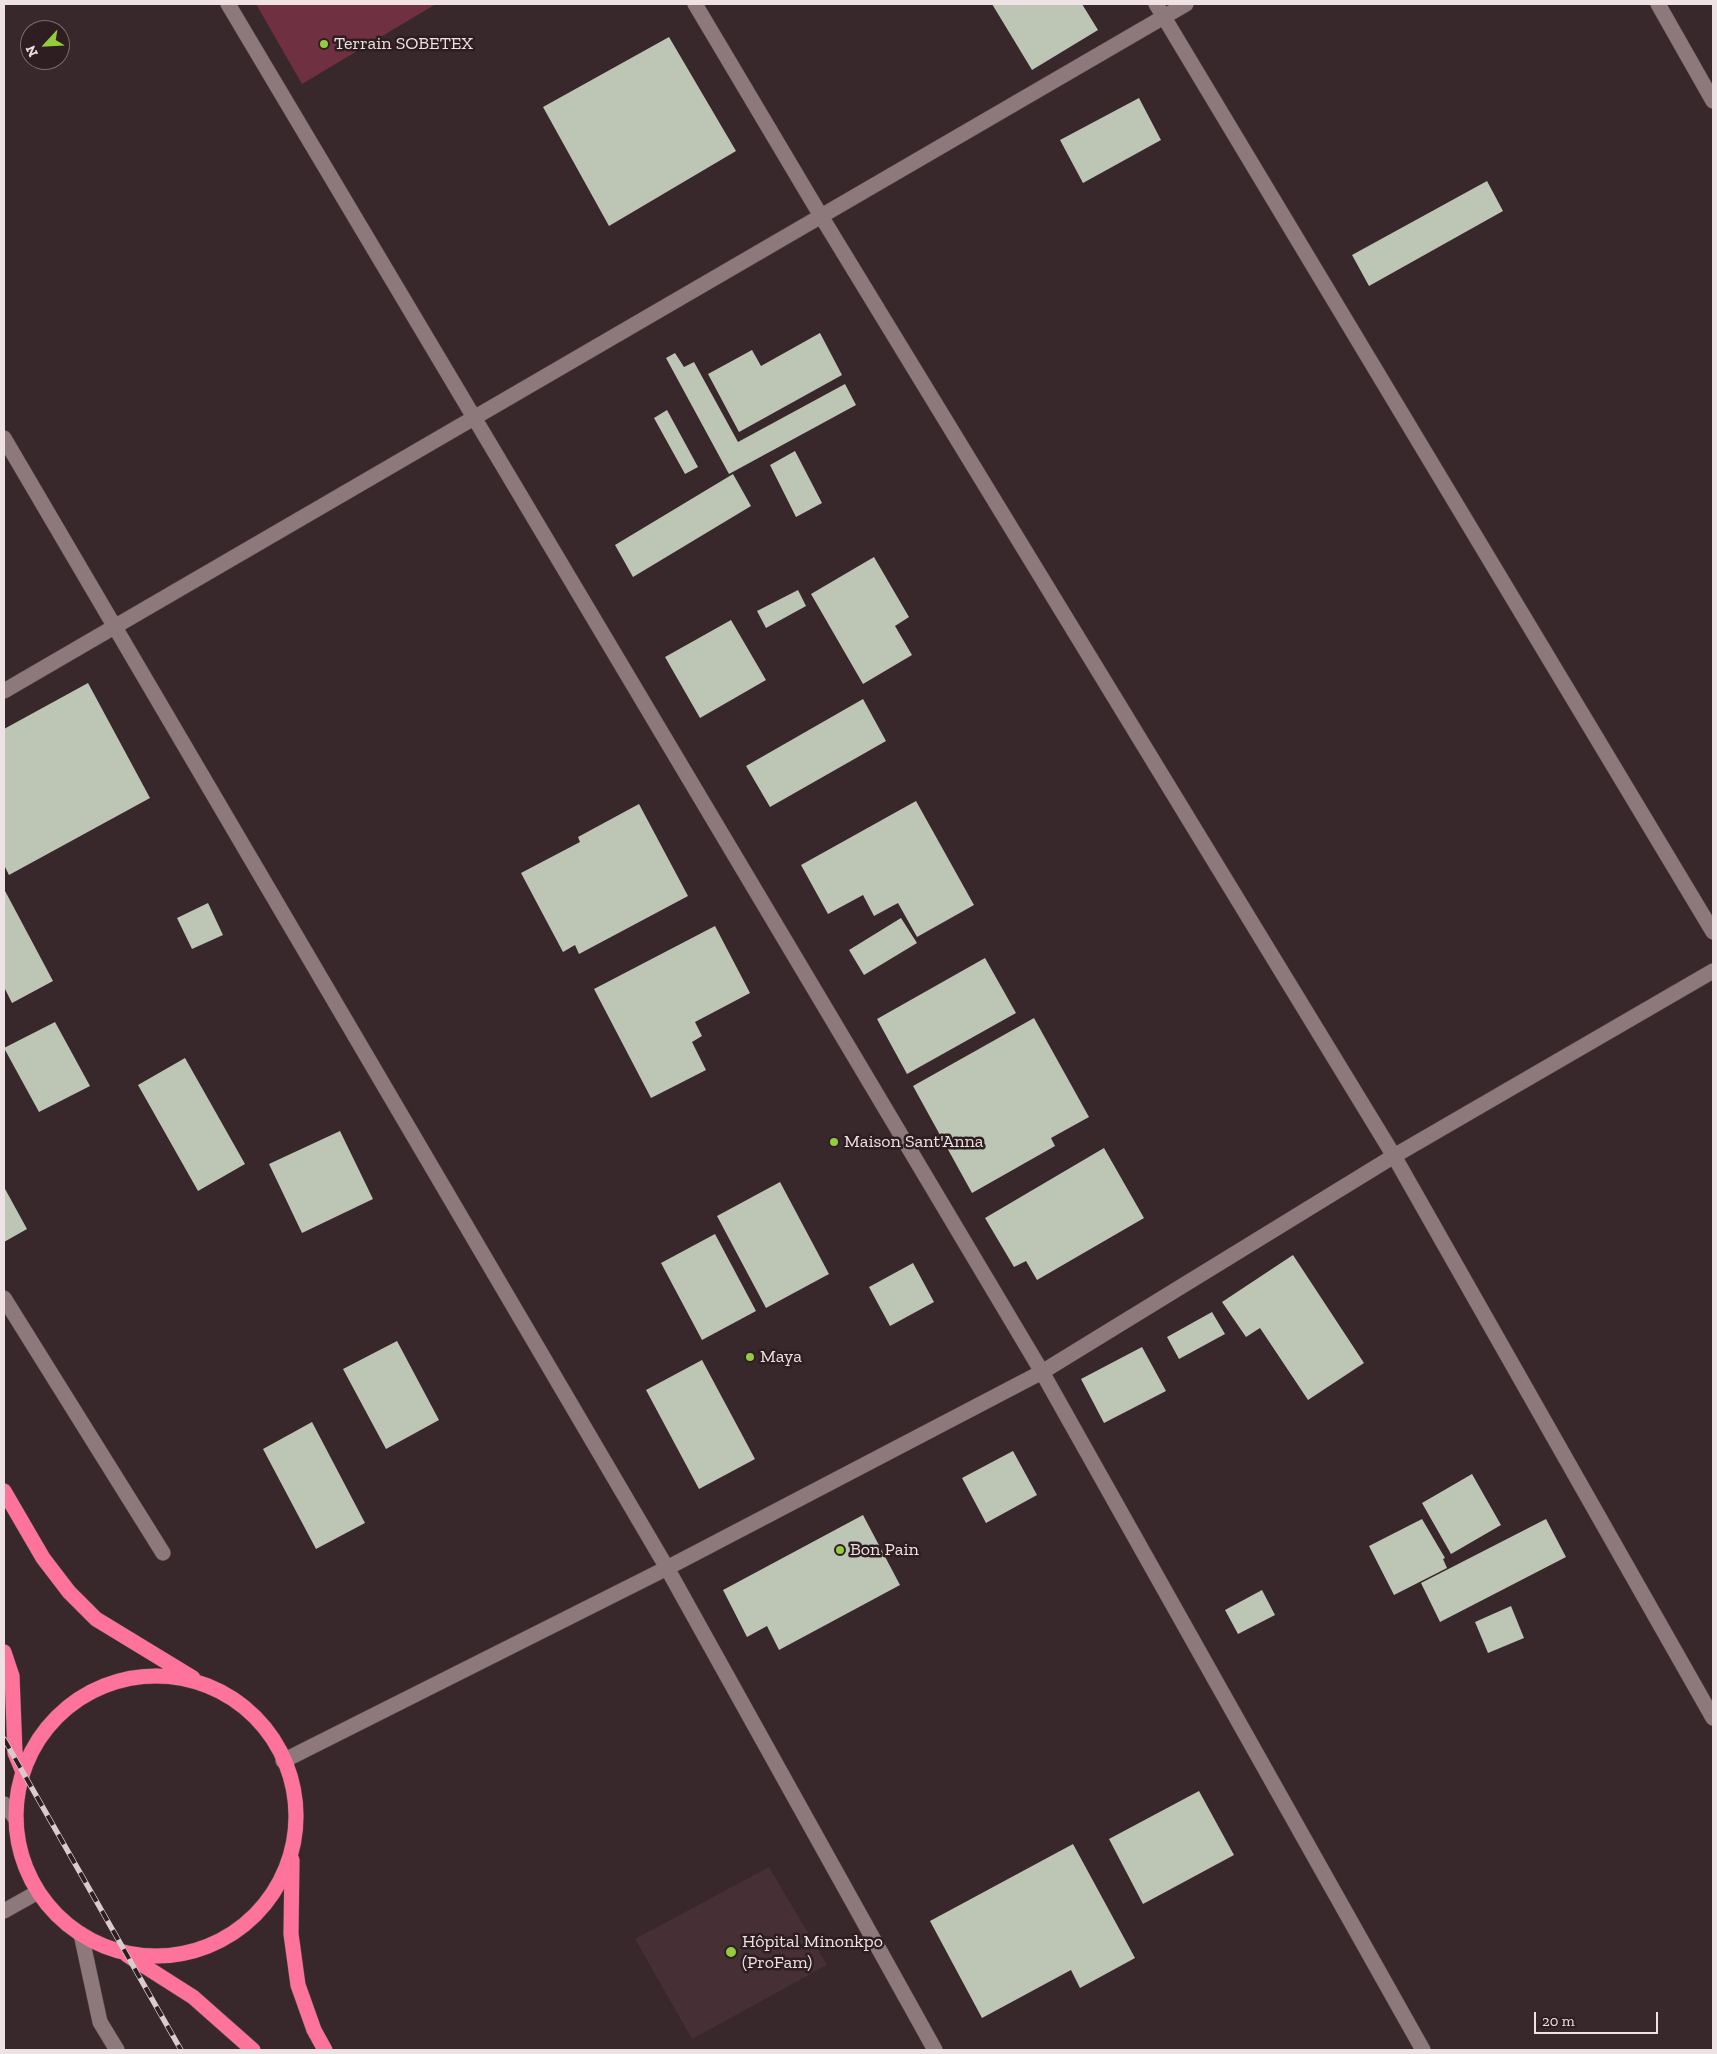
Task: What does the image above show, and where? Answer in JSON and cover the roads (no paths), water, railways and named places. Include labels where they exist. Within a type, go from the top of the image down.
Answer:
[{"type":"highway","points":[[4,1491],[43,1558],[69,1592],[96,1619],[209,1687]]},
{"type":"highway","points":[[4,1652],[12,1676],[15,1753],[23,1772]]},
{"type":"highway","points":[[253,2050],[229,2026],[193,1997],[124,1953],[95,1942],[81,1934],[57,1915],[38,1892],[20,1849],[16,1803],[23,1772],[40,1737],[52,1721],[77,1700],[118,1680],[157,1676],[192,1681],[226,1695],[254,1716],[284,1761],[295,1803],[292,1847],[291,1934],[298,1985],[314,2030],[325,2050]]},
{"type":"highway","points":[[124,1953],[154,1956],[185,1953],[202,1949],[234,1933],[248,1922],[272,1896],[287,1864],[292,1847]]},
{"type":"street","points":[[228,4],[1042,1372],[1423,2050]]},
{"type":"street","points":[[695,4],[821,216],[1394,1156],[1713,1718]]},
{"type":"street","points":[[4,691],[821,216],[1160,10],[1186,4]]},
{"type":"street","points":[[1658,4],[1713,100]]},
{"type":"street","points":[[1160,10],[1713,932]]},
{"type":"street","points":[[4,438],[667,1568],[935,2050]]},
{"type":"street","points":[[284,1761],[667,1568],[1042,1372],[1394,1156],[1713,971]]},
{"type":"street","points":[[4,1298],[163,1553]]},
{"type":"street","points":[[4,1804],[16,1819]]},
{"type":"street","points":[[4,1911],[38,1892]]},
{"type":"street","points":[[81,1934],[100,2022],[117,2050]]},
{"type":"railway","points":[[4,1739],[181,2050]]},
{"type":"place","name":"Terrain SOBETEX","points":[[324,44]]},
{"type":"place","name":"Maison Sant'Anna","points":[[834,1142]]},
{"type":"place","name":"Maya","points":[[750,1357]]},
{"type":"place","name":"Bon Pain","points":[[840,1550]]},
{"type":"place","name":"Hôpital Minonkpo (ProFam)","points":[[731,1952]]}]
